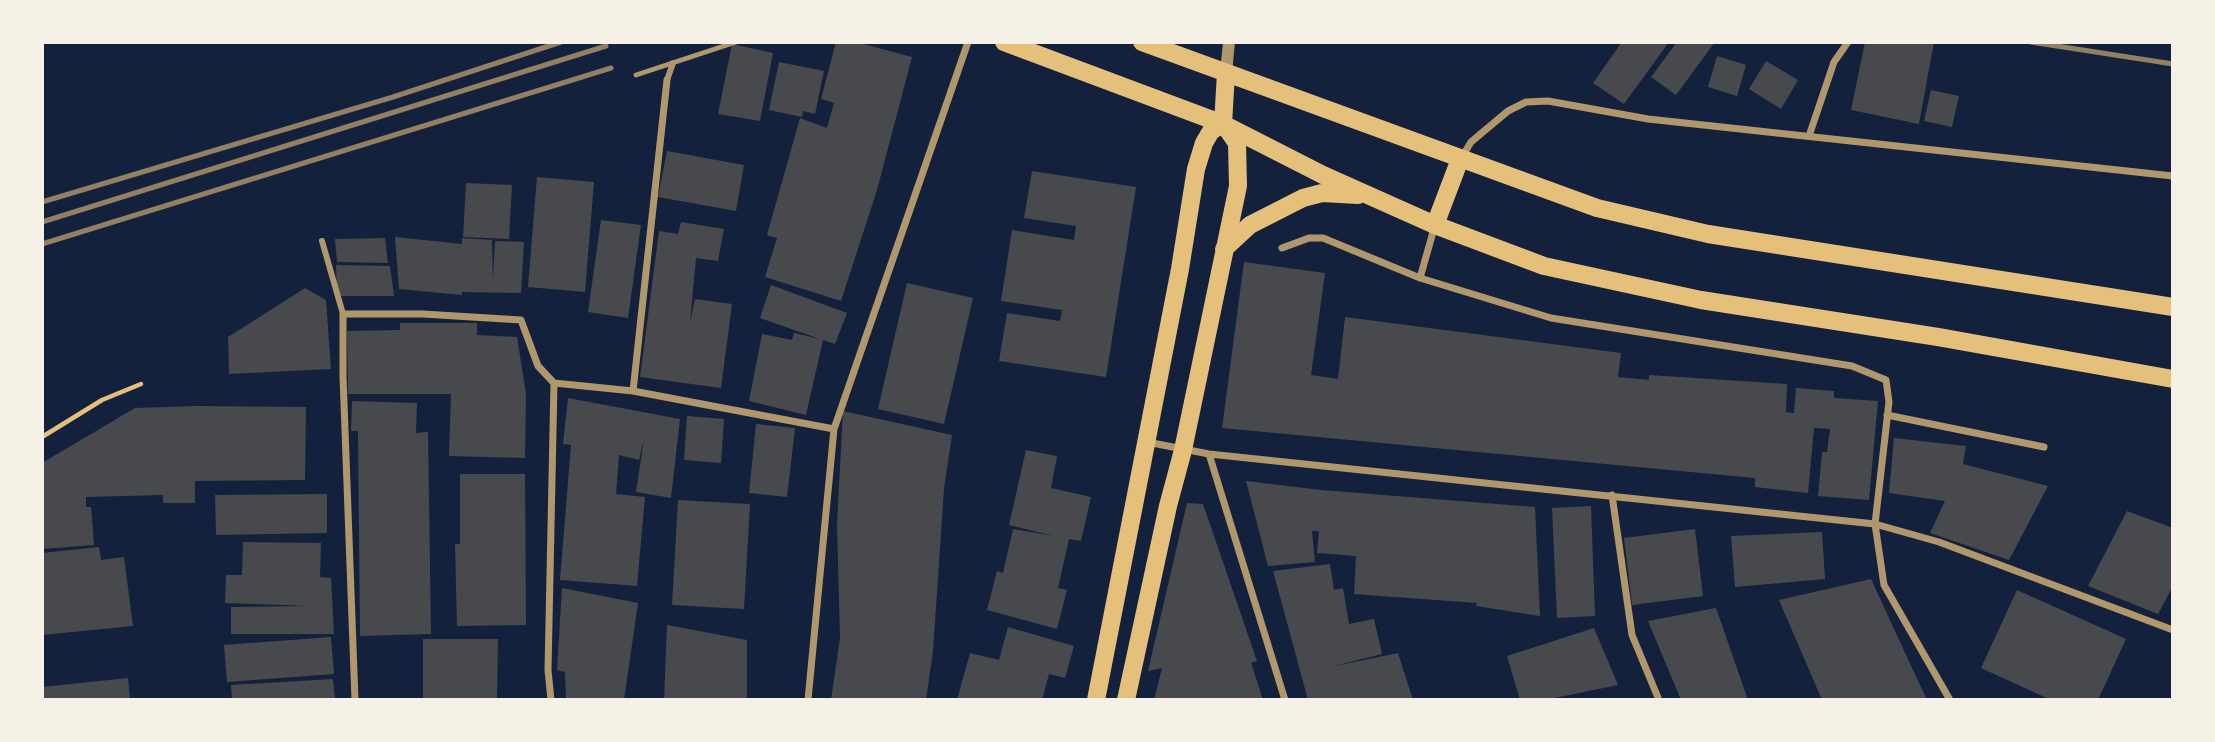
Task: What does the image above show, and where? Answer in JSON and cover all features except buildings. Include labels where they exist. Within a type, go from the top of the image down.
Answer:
[{"type":"main road","points":[[1004,42],[1223,124],[1278,155],[1435,225],[1544,266],[1701,300],[1938,337],[2173,379]]},
{"type":"main road","points":[[1142,42],[1597,208],[1707,234],[2173,307]]},
{"type":"main road","points":[[1126,700],[1168,506],[1183,450],[1238,186],[1237,143],[1223,124],[1226,73]]},
{"type":"main road","points":[[1096,700],[1147,442],[1196,169],[1212,131],[1223,124]]},
{"type":"main road","points":[[1435,225],[1460,159]]},
{"type":"main road","points":[[1224,249],[1250,225],[1303,198],[1322,193],[1368,195]]},
{"type":"main road","points":[[2119,300],[2173,314]]},
{"type":"street","points":[[808,700],[834,429],[968,42]]},
{"type":"street","points":[[1226,73],[1229,42]]},
{"type":"street","points":[[1809,136],[1835,62],[1848,42]]},
{"type":"street","points":[[632,391],[667,80],[673,63]]},
{"type":"street","points":[[1460,159],[1471,142],[1487,128],[1526,102],[1548,101],[1648,119],[2173,176]]},
{"type":"street","points":[[1420,278],[1435,225]]},
{"type":"street","points":[[1282,248],[1310,238],[1323,238],[1420,278],[1551,318],[1852,366],[1886,380],[1889,391],[1875,524],[1884,585],[1950,700]]},
{"type":"street","points":[[322,241],[343,314],[355,700]]},
{"type":"street","points":[[343,314],[423,314],[521,320],[538,366],[554,383],[632,391],[834,429]]},
{"type":"street","points":[[551,700],[548,670],[554,383]]},
{"type":"street","points":[[1887,415],[2044,447]]},
{"type":"street","points":[[1147,442],[1209,454],[1875,524],[1938,542],[2173,630]]},
{"type":"street","points":[[1209,454],[1285,700]]},
{"type":"street","points":[[1612,495],[1632,635],[1659,700]]},
{"type":"lane","points":[[636,75],[736,42]]},
{"type":"path","points":[[42,437],[102,400],[141,384]]},
{"type":"railway","points":[[42,202],[393,97],[561,42]]},
{"type":"railway","points":[[2031,42],[2173,64]]},
{"type":"railway","points":[[42,222],[606,46]]},
{"type":"railway","points":[[42,244],[611,68]]}]
